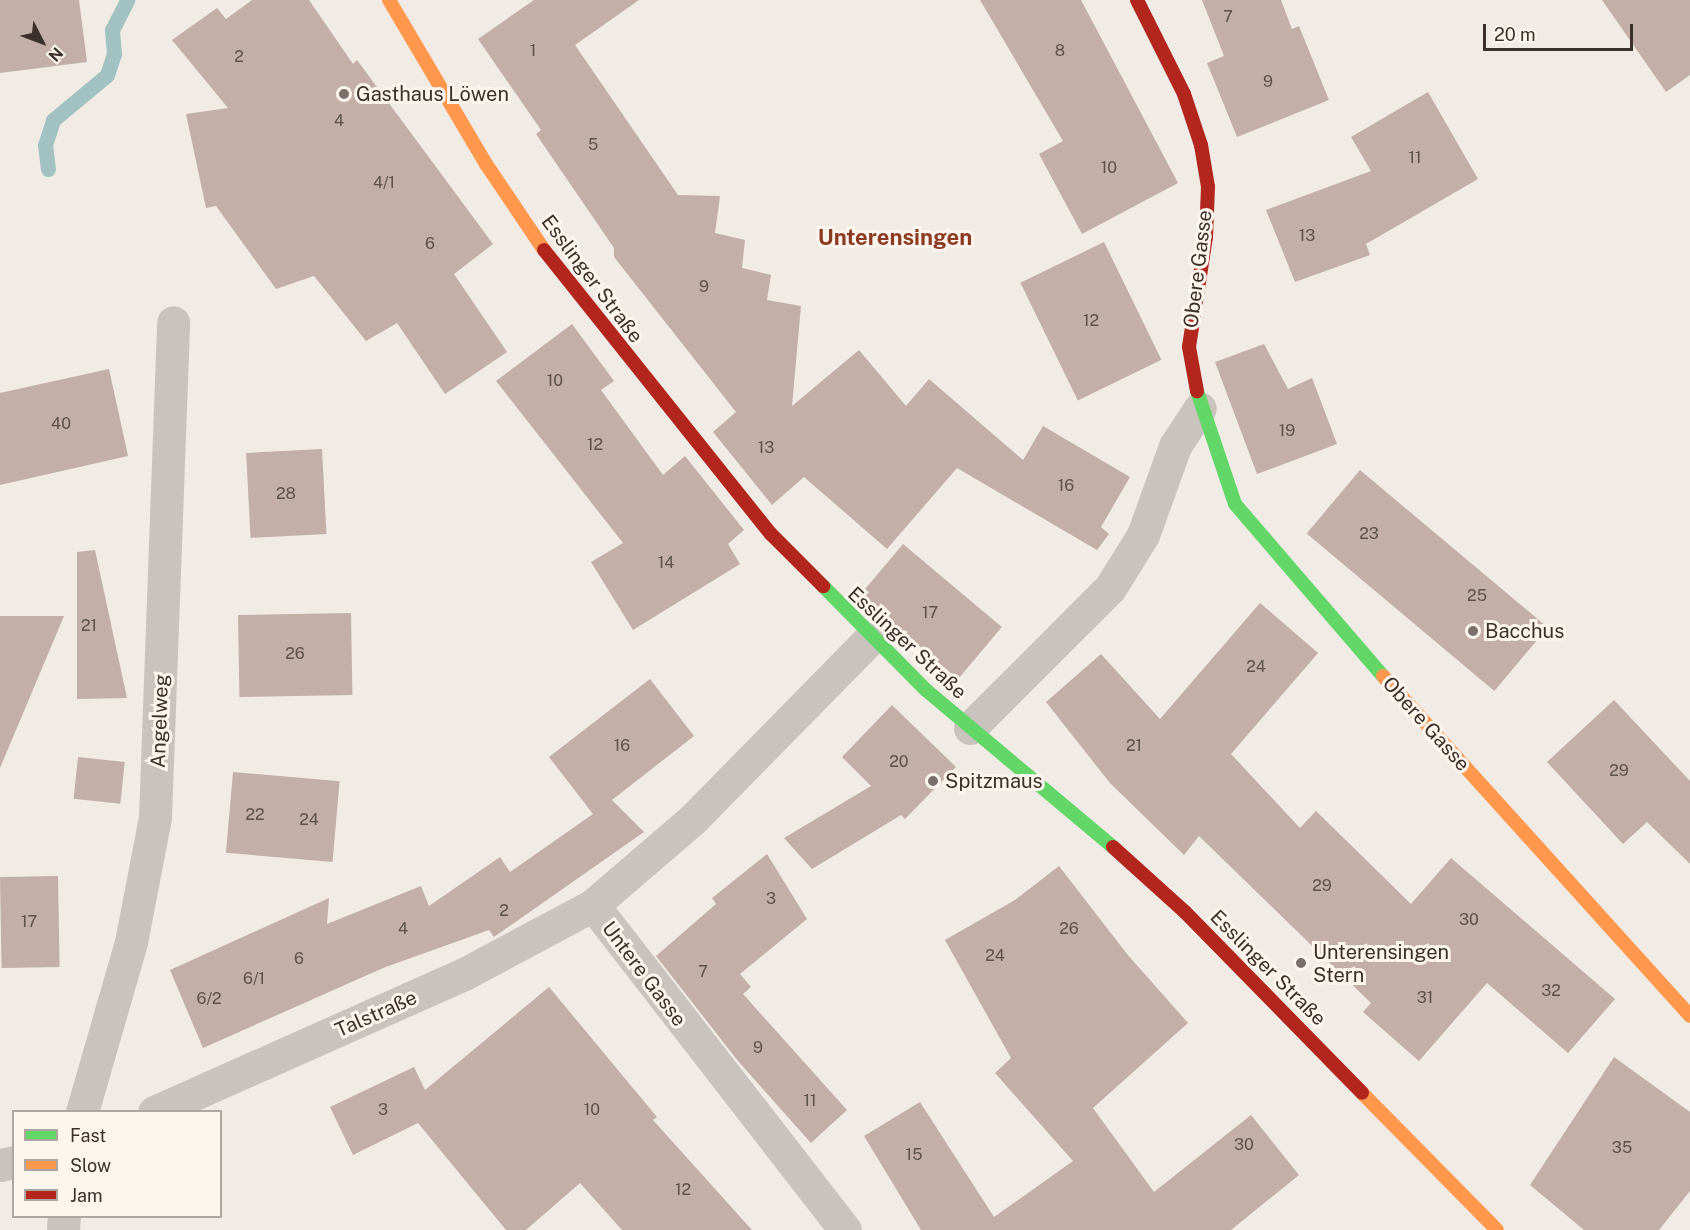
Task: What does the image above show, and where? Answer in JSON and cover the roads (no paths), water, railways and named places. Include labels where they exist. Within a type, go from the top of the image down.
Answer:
[{"type":"street","name":"Esslinger Straße","points":[[389,0],[486,164],[542,248],[771,534],[870,639],[970,728],[1078,816],[1185,912],[1497,1230]]},
{"type":"street","name":"Obere Gasse","points":[[1137,0],[1184,94],[1206,176],[1206,237],[1189,347],[1200,408],[1221,474],[1253,530],[1690,1016]]},
{"type":"street","name":"Angelweg","points":[[83,1110],[131,942],[155,818],[173,322]]},
{"type":"street","points":[[970,728],[1110,588],[1143,535],[1175,446],[1200,408]]},
{"type":"street","name":"Untere Gasse","points":[[845,1230],[594,905],[693,819],[870,639]]},
{"type":"street","name":"Talstraße","points":[[158,1110],[464,974],[594,905]]},
{"type":"waterway","points":[[48,169],[45,145],[53,120],[107,75],[114,54],[112,30],[127,0]]},
{"type":"place","name":"Gasthaus Löwen","points":[[344,94]]},
{"type":"place","name":"Bacchus","points":[[1473,631]]},
{"type":"place","name":"Spitzmaus","points":[[933,781]]},
{"type":"place","name":"Unterensingen Stern","points":[[1301,963]]},
{"type":"district","name":"Unterensingen","points":[[895,238]]}]
